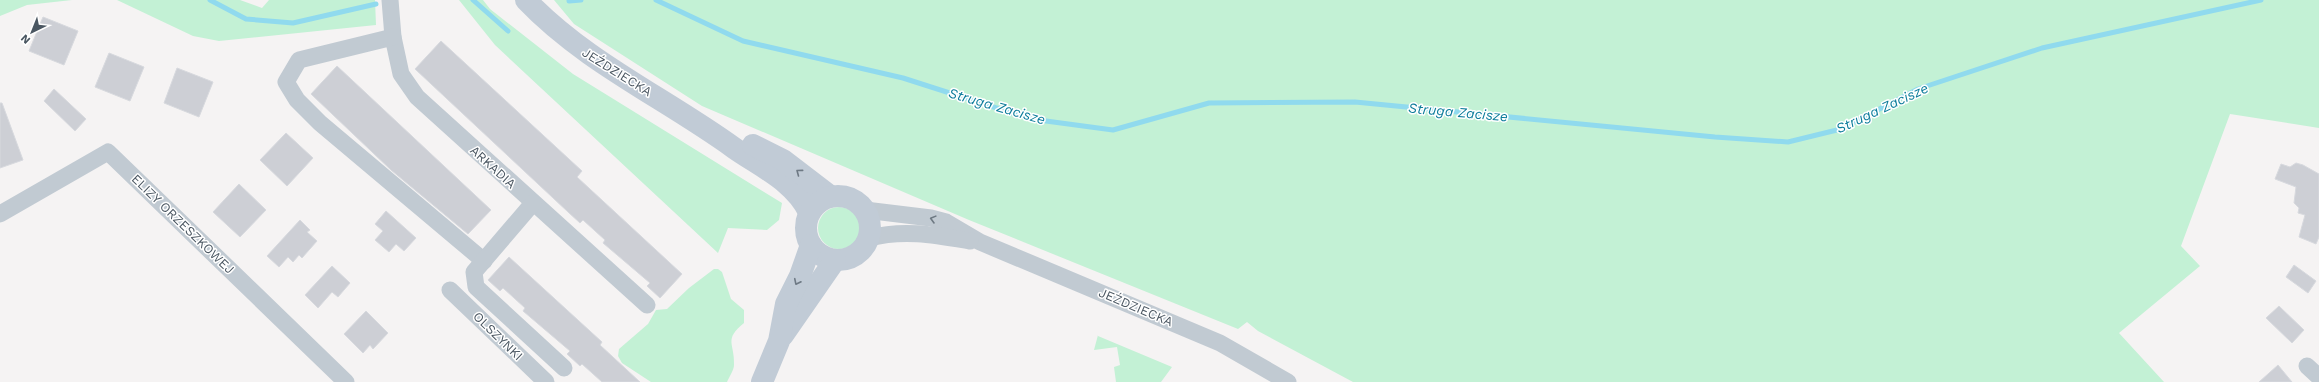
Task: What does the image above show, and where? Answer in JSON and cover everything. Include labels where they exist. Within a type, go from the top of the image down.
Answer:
[{"type":"street","name":"ARKADIA","points":[[390,0],[393,37],[401,74],[417,97],[532,203],[647,305]]},
{"type":"street","name":"JEŹDZIECKA","points":[[526,0],[575,45],[716,134],[785,182],[805,203],[809,212]]},
{"type":"street","points":[[393,37],[299,60],[286,82],[297,100],[320,123],[484,261]]},
{"type":"street","name":"JEŹDZIECKA","points":[[716,134],[753,145],[783,160],[830,196]]},
{"type":"street","name":"ELIZY ORZESZKOWEJ","points":[[0,214],[108,152],[346,382]]},
{"type":"street","points":[[830,196],[848,196],[859,202],[866,210],[870,221],[869,238],[864,247],[856,255],[846,259],[835,260],[818,253],[811,245],[806,235],[806,224],[809,212],[819,201],[830,196]]},
{"type":"street","points":[[532,203],[474,272],[476,287],[564,368]]},
{"type":"street","name":"JEŹDZIECKA","points":[[866,210],[931,218],[946,222],[980,242],[1220,343],[1288,382]]},
{"type":"street","name":"JEŹDZIECKA","points":[[869,238],[889,233],[908,232],[980,242]]},
{"type":"street","points":[[762,382],[779,341],[786,304],[800,276],[811,245]]},
{"type":"street","points":[[779,341],[835,260]]},
{"type":"street","name":"OLSZYNKI","points":[[450,290],[546,382]]},
{"type":"green space","points":[[0,0],[72,0],[27,5],[0,16]]},
{"type":"green space","points":[[117,0],[240,0],[262,8],[269,0],[375,0],[376,25],[219,41],[193,36]]},
{"type":"green space","points":[[459,0],[483,0],[490,9],[573,74],[782,203],[779,220],[767,230],[728,228],[718,253],[495,45]]},
{"type":"green space","points":[[554,0],[2319,0],[2319,128],[2230,114],[2181,246],[2200,266],[2119,333],[2164,382],[1353,382],[1258,331],[1247,322],[1238,329],[969,220],[702,106],[574,24]]},
{"type":"green space","points":[[835,207],[843,207],[851,210],[857,216],[860,228],[857,240],[851,246],[843,249],[835,249],[827,246],[821,240],[818,232],[818,224],[821,216],[827,210]]},
{"type":"green space","points":[[714,269],[718,269],[722,272],[731,299],[744,310],[744,323],[732,338],[734,365],[727,382],[651,382],[622,363],[618,356],[619,349],[648,324],[656,310],[667,309],[689,288]]},
{"type":"green space","points":[[1098,335],[1172,367],[1161,382],[1116,382],[1114,367],[1120,365],[1117,347],[1094,350]]},
{"type":"building","points":[[43,17],[78,31],[64,65],[29,51]]},
{"type":"building","points":[[441,41],[582,171],[577,177],[682,274],[660,298],[647,286],[650,283],[603,243],[605,240],[583,220],[580,223],[415,69]]},
{"type":"building","points":[[109,53],[144,67],[130,101],[95,87]]},
{"type":"building","points":[[337,66],[491,210],[468,234],[391,170],[311,94]]},
{"type":"building","points":[[177,68],[213,82],[199,117],[164,103]]},
{"type":"building","points":[[54,89],[86,119],[75,131],[44,101]]},
{"type":"building","points":[[0,103],[2,103],[23,160],[0,168]]},
{"type":"building","points":[[286,133],[313,158],[287,186],[260,160]]},
{"type":"building","points":[[2296,163],[2303,165],[2319,174],[2319,237],[2316,244],[2299,237],[2305,215],[2298,213],[2299,208],[2294,203],[2296,187],[2275,179],[2281,164],[2290,167]]},
{"type":"building","points":[[239,184],[266,210],[240,237],[213,212]]},
{"type":"building","points":[[386,211],[416,238],[404,251],[396,244],[389,252],[375,240],[383,231],[375,224]]},
{"type":"building","points":[[300,220],[310,230],[307,232],[317,241],[302,258],[299,255],[293,262],[288,257],[279,267],[267,256]]},
{"type":"building","points":[[509,257],[602,342],[600,345],[640,382],[602,382],[582,364],[580,366],[567,354],[570,351],[523,311],[525,308],[503,288],[500,291],[488,280]]},
{"type":"building","points":[[2294,265],[2316,281],[2308,293],[2286,277]]},
{"type":"building","points":[[332,266],[350,283],[338,297],[332,292],[318,308],[305,295]]},
{"type":"building","points":[[2279,306],[2304,330],[2292,343],[2266,318]]},
{"type":"building","points":[[366,311],[388,333],[373,349],[370,345],[363,353],[344,334]]},
{"type":"building","points":[[2278,365],[2292,382],[2259,382]]},
{"type":"waterway","name":"Struga Zacisze","points":[[210,0],[246,19],[293,23],[376,4]]},
{"type":"waterway","name":"Struga Zacisze","points":[[473,0],[508,31]]},
{"type":"waterway","name":"Struga Zacisze","points":[[569,1],[581,0]]},
{"type":"waterway","name":"Struga Zacisze","points":[[656,0],[743,41],[903,78],[1031,119],[1113,130],[1209,103],[1355,102],[1715,137],[1788,142],[1841,129],[1918,89],[2042,48],[2261,0]]}]
